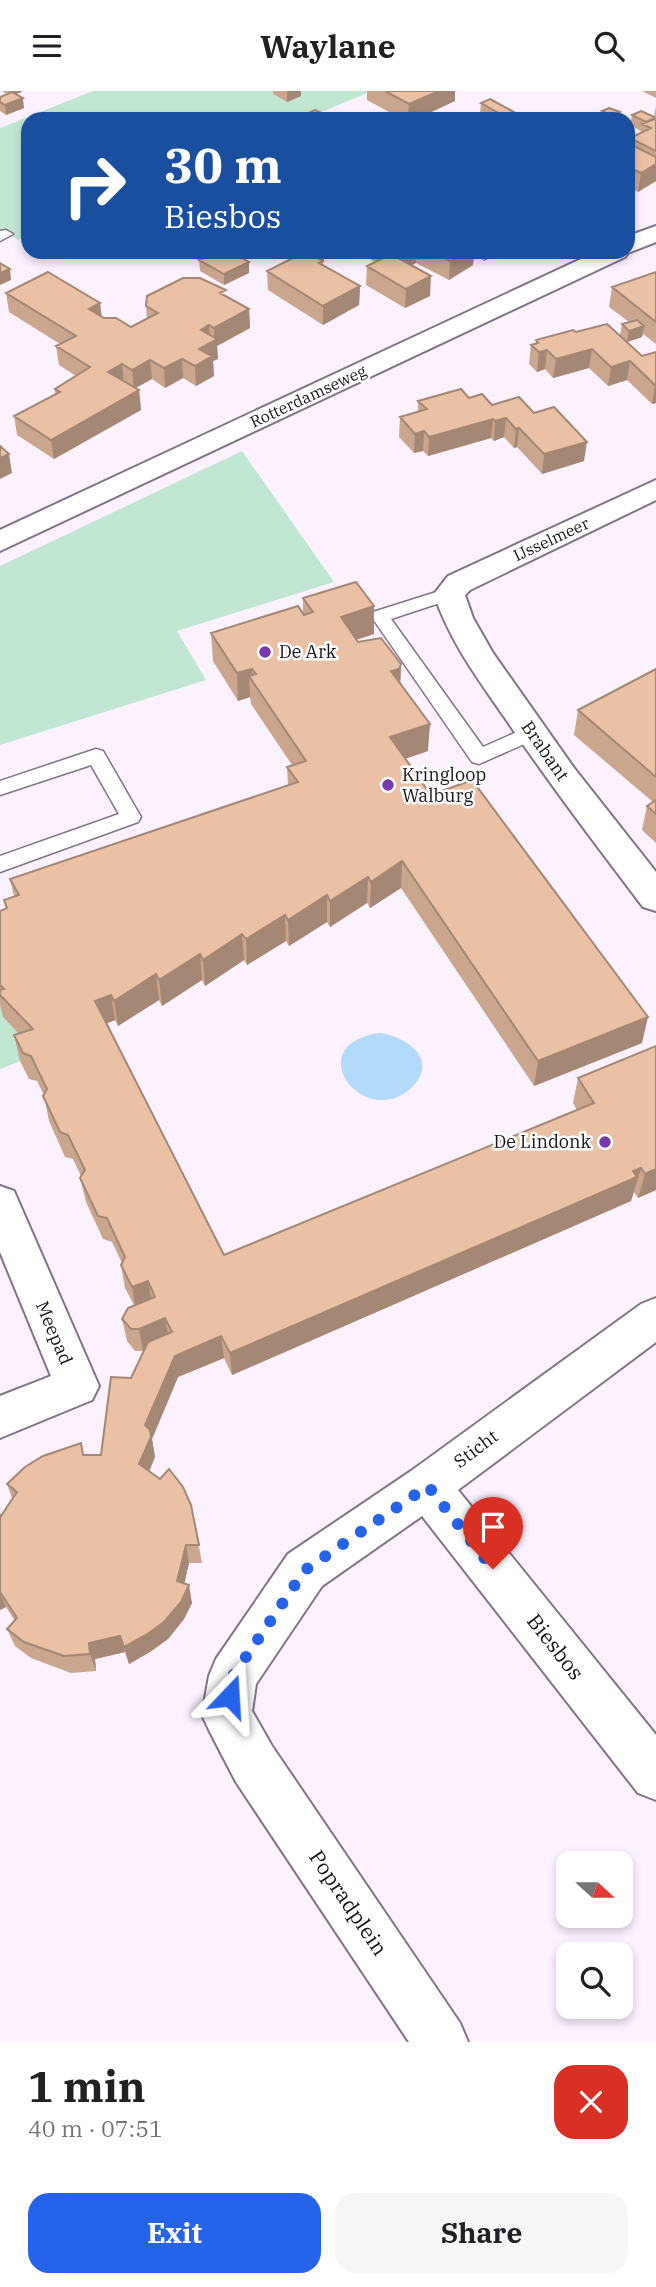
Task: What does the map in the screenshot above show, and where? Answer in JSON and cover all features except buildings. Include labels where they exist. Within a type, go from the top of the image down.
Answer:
[{"type":"street","points":[[635,243],[656,233]]},
{"type":"street","name":"Rotterdamseweg","points":[[0,542],[601,259]]},
{"type":"street","name":"IJsselmeer","points":[[449,594],[459,583],[656,489]]},
{"type":"street","name":"Brabant","points":[[449,594],[457,618],[474,648],[562,776],[656,898]]},
{"type":"street","name":"Meepad","points":[[0,1203],[77,1386],[0,1417]]},
{"type":"street","name":"Sticht","points":[[254,1764],[227,1715],[233,1676],[305,1570],[428,1486],[656,1317]]},
{"type":"street","name":"Biesbos","points":[[428,1486],[656,1775]]},
{"type":"street","name":"Popradplein","points":[[254,1764],[441,2042]]},
{"type":"lane","points":[[449,594],[380,616],[479,757],[533,732]]},
{"type":"lane","points":[[0,787],[96,756],[131,817],[0,864]]},
{"type":"green space","points":[[93,91],[372,91],[322,112],[40,112]]},
{"type":"green space","points":[[21,120],[21,238],[18,240],[0,229],[0,128]]},
{"type":"green space","points":[[242,451],[334,582],[177,631],[206,680],[0,745],[0,566]]},
{"type":"green space","points":[[0,1004],[4,1018],[39,1054],[0,1069]]},
{"type":"water","points":[[379,1033],[390,1035],[410,1045],[421,1060],[419,1079],[410,1089],[392,1099],[374,1099],[358,1092],[347,1081],[341,1067],[343,1053],[355,1041]]},
{"type":"place","name":"De Ark","points":[[265,652]]},
{"type":"place","name":"Kringloop Walburg","points":[[388,785]]},
{"type":"place","name":"De Lindonk","points":[[605,1142]]},
{"type":"route","points":[[230,1696],[233,1676],[305,1570],[428,1486],[493,1569]]}]
